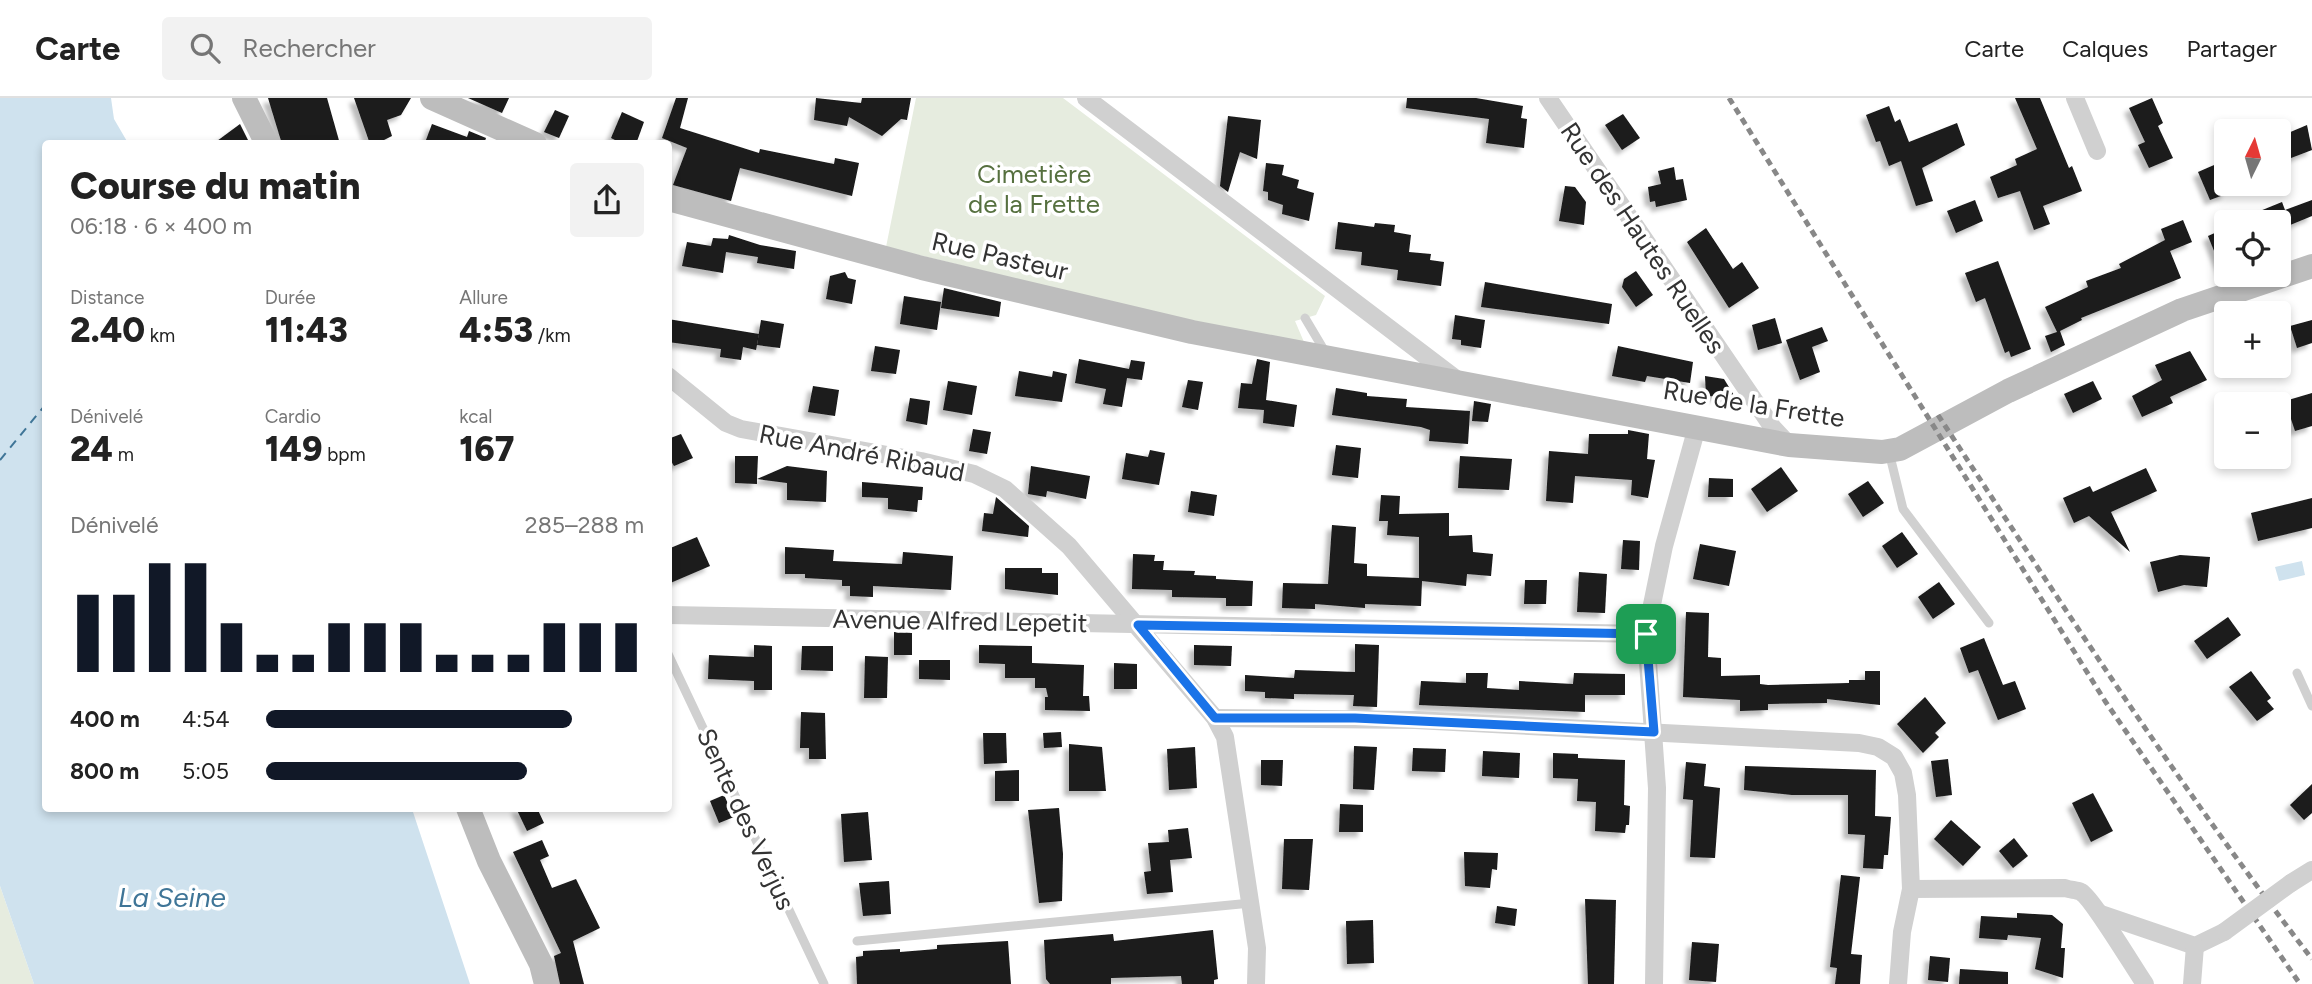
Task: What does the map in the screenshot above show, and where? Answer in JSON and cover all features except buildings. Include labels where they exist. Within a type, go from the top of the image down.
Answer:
[{"type":"street","points":[[244,98],[265,140]]},
{"type":"street","points":[[432,98],[527,140]]},
{"type":"street","points":[[1086,98],[1459,382]]},
{"type":"street","name":"Rue des Hautes Ruelles","points":[[1548,98],[1773,428],[1789,445]]},
{"type":"street","points":[[2076,98],[2097,151]]},
{"type":"street","name":"Rue Pasteur","points":[[672,200],[922,268],[1192,332],[1327,358]]},
{"type":"street","name":"Rue de la Frette","points":[[1327,358],[1789,445],[1889,450],[1916,442],[2008,391],[2182,310],[2312,267]]},
{"type":"street","name":"Rue André Ribaud","points":[[672,379],[726,423],[741,429],[920,461],[989,480],[1031,509],[1069,546],[1215,718],[1225,737],[1231,760],[1257,948],[1256,984]]},
{"type":"street","points":[[1654,984],[1657,788],[1646,634],[1664,546],[1697,427]]},
{"type":"street","name":"Avenue Alfred Lepetit","points":[[672,615],[1646,634]]},
{"type":"street","points":[[1215,718],[1367,718],[1859,743],[1878,747],[1894,757],[1903,773],[1912,889],[1902,932],[1898,984]]},
{"type":"street","points":[[470,812],[489,860],[541,964],[546,984]]},
{"type":"street","points":[[2101,914],[2195,946],[2224,932],[2312,870]]},
{"type":"street","points":[[1912,889],[2065,888],[2083,893],[2101,914],[2106,926],[2145,984]]},
{"type":"street","points":[[2192,984],[2195,946]]},
{"type":"lane","points":[[1305,318],[1327,358]]},
{"type":"lane","points":[[1889,450],[1895,486],[1903,509],[1989,623]]},
{"type":"lane","name":"Sente des Verjus","points":[[672,662],[824,984]]},
{"type":"lane","points":[[2297,673],[2312,706]]},
{"type":"lane","points":[[857,941],[1251,903]]},
{"type":"green space","name":"Cimetière de la Frette","points":[[916,98],[1063,98],[1325,296],[1316,315],[1295,321],[1304,342],[1217,328],[886,247]]},
{"type":"green space","points":[[0,886],[34,984],[0,984]]},
{"type":"water","name":"La Seine","points":[[0,98],[111,98],[114,119],[126,140],[42,140],[42,812],[413,812],[470,984],[34,984],[0,886]]},
{"type":"water","points":[[2302,561],[2305,575],[2279,581],[2275,567]]},
{"type":"ferry route","points":[[0,460],[42,409]]},
{"type":"railway","points":[[1729,98],[2105,701],[2300,984]]},
{"type":"railway","points":[[1938,415],[2166,759],[2312,959]]},
{"type":"route","points":[[1138,625],[1252,627],[1646,634],[1654,732],[1355,718],[1215,718],[1138,625]]}]
